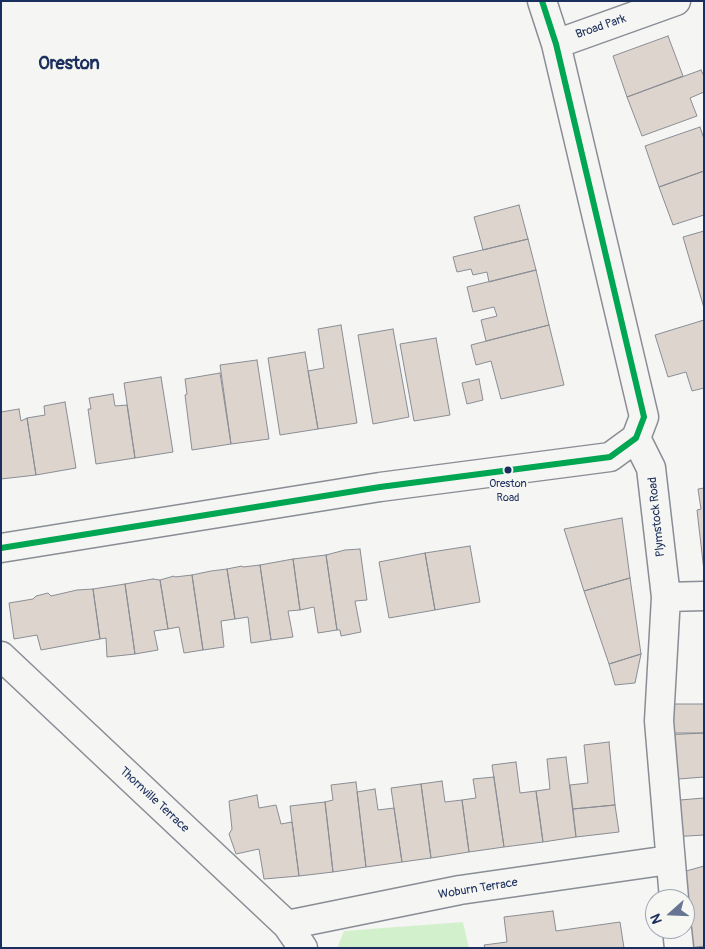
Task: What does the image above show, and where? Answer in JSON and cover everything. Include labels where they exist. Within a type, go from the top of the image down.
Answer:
[{"type":"street","points":[[1,548],[380,487],[610,457],[636,438],[644,417],[556,44],[542,1]]},
{"type":"street","name":"Broad Park","points":[[556,44],[676,1]]},
{"type":"street","name":"Plymstock Road","points":[[636,438],[651,468],[666,597],[659,722],[673,889]]},
{"type":"street","points":[[666,597],[704,596]]},
{"type":"street","name":"Thornville Terrace","points":[[1,656],[287,926],[303,948]]},
{"type":"street","name":"Woburn Terrace","points":[[287,926],[460,890],[669,860]]},
{"type":"green space","points":[[463,922],[469,948],[339,948],[338,946],[344,931]]},
{"type":"building","points":[[668,36],[683,76],[627,97],[613,56]]},
{"type":"building","points":[[701,70],[704,76],[704,92],[690,98],[697,116],[642,136],[627,97]]},
{"type":"building","points":[[700,127],[704,139],[704,171],[659,187],[645,146]]},
{"type":"building","points":[[704,171],[704,215],[673,225],[659,187]]},
{"type":"building","points":[[519,205],[528,239],[483,250],[474,217]]},
{"type":"building","points":[[704,231],[704,308],[683,237]]},
{"type":"building","points":[[528,239],[536,270],[489,282],[487,272],[473,275],[471,269],[457,272],[453,257]]},
{"type":"building","points":[[536,270],[549,325],[486,341],[481,320],[497,316],[494,307],[473,312],[467,287]]},
{"type":"building","points":[[704,320],[704,388],[692,391],[686,372],[668,377],[655,335]]},
{"type":"building","points":[[341,325],[357,423],[318,429],[308,371],[324,368],[318,329]]},
{"type":"building","points":[[549,325],[564,385],[501,399],[491,361],[476,365],[471,345]]},
{"type":"building","points":[[393,329],[409,417],[373,424],[358,335]]},
{"type":"building","points":[[436,338],[450,415],[414,421],[400,344]]},
{"type":"building","points":[[305,352],[318,429],[280,435],[268,358]]},
{"type":"building","points":[[257,360],[269,439],[231,444],[220,365]]},
{"type":"building","points":[[220,373],[231,444],[192,450],[185,395],[187,394],[185,379]]},
{"type":"building","points":[[161,377],[173,452],[135,458],[124,383]]},
{"type":"building","points":[[479,379],[483,400],[467,404],[462,383]]},
{"type":"building","points":[[113,394],[115,406],[127,405],[135,458],[96,464],[88,409],[91,409],[89,398]]},
{"type":"building","points":[[65,402],[76,468],[36,475],[27,418],[45,415],[44,406]]},
{"type":"building","points":[[19,409],[21,421],[27,418],[36,475],[1,479],[1,412]]},
{"type":"building","points":[[704,488],[704,571],[697,510],[701,509],[698,489]]},
{"type":"building","points":[[622,518],[630,578],[584,591],[564,529]]},
{"type":"building","points":[[470,546],[480,602],[435,610],[425,553]]},
{"type":"building","points":[[360,549],[367,600],[355,601],[361,632],[341,636],[340,630],[337,630],[326,555],[345,550]]},
{"type":"building","points":[[425,553],[435,610],[389,618],[379,562]]},
{"type":"building","points":[[326,555],[337,630],[318,633],[314,607],[300,610],[293,559]]},
{"type":"building","points":[[293,559],[300,610],[288,611],[293,637],[271,640],[260,565]]},
{"type":"building","points":[[260,565],[271,640],[251,643],[248,617],[235,619],[227,569]]},
{"type":"building","points":[[227,569],[235,619],[221,621],[224,647],[203,650],[192,575]]},
{"type":"building","points":[[192,575],[203,650],[184,653],[179,627],[168,629],[160,580],[174,576]]},
{"type":"building","points":[[630,578],[641,654],[609,664],[584,591]]},
{"type":"building","points":[[153,579],[160,580],[168,629],[154,631],[158,650],[135,654],[125,584]]},
{"type":"building","points":[[125,584],[135,654],[107,657],[106,638],[100,639],[93,589]]},
{"type":"building","points":[[93,589],[100,639],[41,650],[37,635],[14,639],[9,603],[33,599],[36,596],[48,593],[51,596],[77,590]]},
{"type":"building","points":[[641,654],[635,683],[615,685],[609,664]]},
{"type":"building","points":[[664,704],[704,704],[704,733],[665,733]]},
{"type":"building","points":[[704,733],[704,777],[666,780],[663,735]]},
{"type":"building","points":[[609,742],[615,805],[573,809],[570,785],[588,783],[584,745]]},
{"type":"building","points":[[566,757],[576,837],[543,842],[536,791],[550,789],[547,759]]},
{"type":"building","points":[[516,762],[520,793],[536,791],[543,842],[504,847],[492,765]]},
{"type":"building","points":[[494,777],[504,847],[469,852],[462,800],[476,798],[473,779]]},
{"type":"building","points":[[442,781],[445,802],[462,800],[469,852],[431,858],[421,784]]},
{"type":"building","points":[[356,782],[366,867],[333,872],[325,802],[333,800],[331,785]]},
{"type":"building","points":[[421,784],[431,858],[402,862],[391,788]]},
{"type":"building","points":[[375,789],[378,810],[394,808],[402,862],[366,867],[357,792]]},
{"type":"building","points":[[257,795],[259,808],[276,805],[281,824],[292,822],[299,876],[264,879],[259,849],[236,854],[229,834],[232,829],[229,801]]},
{"type":"building","points":[[704,798],[704,835],[671,837],[668,801]]},
{"type":"building","points":[[325,802],[333,872],[299,876],[290,806]]},
{"type":"building","points":[[615,805],[619,832],[576,837],[573,809]]},
{"type":"building","points":[[704,866],[704,946],[690,948],[688,939],[695,939],[695,889],[680,889],[672,875]]},
{"type":"building","points":[[553,911],[556,931],[620,922],[624,948],[485,948],[484,945],[507,942],[504,917]]},
{"type":"transit line","points":[[1,548],[380,487],[610,457],[636,438],[644,417],[556,44],[542,1]]},
{"type":"place","name":"Oreston Road","points":[[508,470]]},
{"type":"district","name":"Oreston","points":[[69,64]]}]
